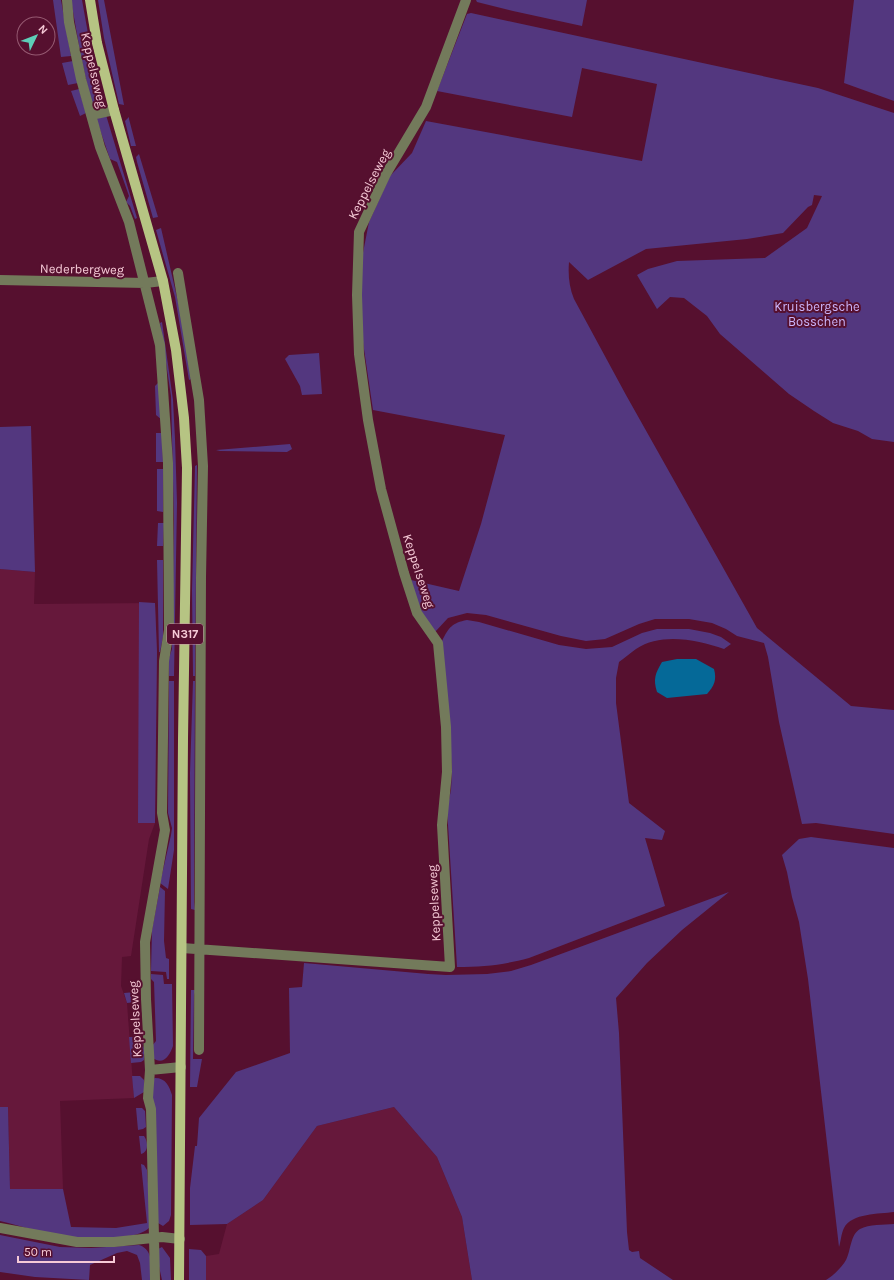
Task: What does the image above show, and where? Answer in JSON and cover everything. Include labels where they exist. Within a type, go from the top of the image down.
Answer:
[{"type":"main road","name":"Keppelseweg","points":[[90,0],[97,43],[114,110],[163,281],[176,350],[188,468],[183,747],[180,1280]]},
{"type":"street","name":"Keppelseweg","points":[[67,0],[69,22],[81,78],[100,147],[129,222],[160,345],[168,463],[169,630],[164,661],[162,812],[165,830],[144,942],[150,1070],[148,1098],[151,1109],[155,1280]]},
{"type":"street","name":"Keppelseweg","points":[[182,948],[450,967],[442,825],[447,772],[446,735],[438,643],[417,613],[404,573],[381,488],[368,420],[359,354],[357,295],[359,232],[386,174],[426,107],[466,0]]},
{"type":"street","points":[[91,115],[114,110]]},
{"type":"street","points":[[178,273],[199,400],[203,466],[201,578],[199,1050]]},
{"type":"street","name":"Nederbergweg","points":[[0,280],[145,283],[163,281]]},
{"type":"street","points":[[184,418],[200,417]]},
{"type":"street","name":"Keppelseweg","points":[[150,1070],[181,1067]]},
{"type":"street","points":[[0,1228],[77,1242],[114,1242],[154,1237],[180,1239]]},
{"type":"shaded area","points":[[0,569],[35,572],[34,604],[155,603],[157,652],[155,823],[149,839],[131,956],[122,957],[121,986],[127,1003],[134,1098],[60,1101],[63,1189],[10,1189],[8,1107],[0,1107]]},
{"type":"shaded area","points":[[394,1107],[437,1157],[462,1217],[472,1280],[206,1280],[206,1256],[219,1254],[227,1224],[263,1200],[317,1126]]},
{"type":"green space","points":[[53,0],[61,0],[71,56],[61,57]]},
{"type":"green space","points":[[71,0],[82,0],[94,67],[104,108],[93,110],[81,57]]},
{"type":"green space","points":[[98,0],[104,0],[124,105],[119,104],[104,38]]},
{"type":"green space","points":[[476,0],[587,0],[582,26],[513,11],[477,2]]},
{"type":"green space","points":[[854,0],[894,0],[894,101],[844,83]]},
{"type":"green space","name":"Kruisbergsche Bosschen","points":[[471,13],[818,88],[894,113],[894,442],[872,439],[858,431],[833,423],[789,394],[720,334],[707,316],[684,298],[670,297],[657,309],[637,275],[648,269],[677,261],[765,258],[807,228],[822,196],[814,195],[812,205],[808,207],[783,233],[747,239],[646,249],[588,280],[569,262],[569,272],[570,285],[574,299],[626,395],[757,628],[851,706],[894,710],[894,834],[816,823],[802,824],[779,722],[768,657],[764,643],[737,636],[712,623],[689,619],[655,619],[639,624],[605,639],[586,641],[561,636],[486,615],[467,613],[448,618],[435,632],[421,613],[411,580],[459,591],[481,524],[505,435],[373,410],[360,322],[362,258],[369,222],[390,176],[412,153],[426,121],[642,161],[657,84],[582,68],[572,117],[437,91],[467,14]]},
{"type":"green space","points":[[73,61],[78,83],[68,85],[62,63]]},
{"type":"green space","points":[[79,89],[86,113],[80,116],[71,91]]},
{"type":"green space","points":[[106,115],[137,218],[135,219],[130,206],[126,202],[129,196],[117,162],[110,159],[96,118]]},
{"type":"green space","points":[[129,117],[136,146],[131,146],[125,121]]},
{"type":"green space","points":[[139,154],[158,217],[153,218],[137,162],[136,157]]},
{"type":"green space","points":[[161,228],[182,319],[191,379],[189,380],[175,297],[156,230]]},
{"type":"green space","points":[[162,322],[173,400],[175,439],[177,503],[174,676],[169,676],[169,658],[172,649],[174,519],[171,396],[160,323]]},
{"type":"green space","points":[[319,353],[322,394],[302,395],[300,386],[285,359],[289,355]]},
{"type":"green space","points":[[159,382],[162,420],[156,415],[155,386]]},
{"type":"green space","points":[[31,426],[35,572],[0,569],[0,427]]},
{"type":"green space","points":[[156,433],[162,433],[163,462],[156,462]]},
{"type":"green space","points":[[290,444],[292,449],[287,452],[216,450]]},
{"type":"green space","points":[[197,465],[195,676],[193,676],[192,591],[195,466]]},
{"type":"green space","points":[[157,469],[163,469],[163,512],[157,511]]},
{"type":"green space","points":[[158,523],[164,523],[163,546],[157,546]]},
{"type":"green space","points":[[157,560],[163,560],[163,637],[160,652],[159,652]]},
{"type":"green space","points":[[139,602],[155,603],[157,652],[155,823],[138,823]]},
{"type":"green space","points":[[467,620],[479,622],[559,645],[586,649],[612,647],[642,633],[657,629],[689,629],[710,633],[721,637],[731,644],[724,649],[703,643],[680,639],[668,639],[646,644],[636,649],[619,662],[616,678],[616,703],[629,803],[665,831],[662,840],[645,838],[665,906],[529,958],[493,965],[457,967],[447,809],[451,790],[452,770],[442,641],[454,624]]},
{"type":"green space","points":[[169,681],[174,681],[174,850],[168,889],[160,883],[172,828],[168,813]]},
{"type":"green space","points":[[193,681],[195,681],[195,910],[191,909],[190,773]]},
{"type":"green space","points":[[811,837],[894,848],[894,1212],[866,1215],[853,1219],[844,1228],[839,1247],[808,979],[799,922],[782,855],[799,839]]},
{"type":"green space","points":[[160,887],[165,891],[164,941],[166,958],[169,959],[169,979],[167,979],[166,972],[151,971],[152,930]]},
{"type":"green space","points":[[729,892],[682,930],[647,963],[616,998],[629,1250],[632,1252],[639,1251],[640,1258],[673,1280],[472,1280],[462,1217],[437,1157],[394,1107],[317,1126],[263,1200],[227,1224],[190,1225],[190,1188],[195,1146],[197,1146],[199,1118],[236,1072],[290,1053],[289,988],[302,987],[304,963],[446,975],[487,974],[511,971]]},
{"type":"green space","points":[[151,974],[163,975],[164,984],[172,984],[173,1046],[168,1056],[160,1061],[153,1058],[152,1046],[156,1041],[154,982],[151,979]]},
{"type":"green space","points":[[191,990],[196,990],[194,995],[193,1059],[202,1059],[197,1087],[190,1087]]},
{"type":"green space","points":[[135,992],[136,1002],[127,1003],[124,993]]},
{"type":"green space","points":[[129,1037],[141,1037],[144,1049],[144,1060],[141,1062],[131,1063]]},
{"type":"green space","points":[[132,1076],[140,1076],[144,1080],[144,1092],[134,1098]]},
{"type":"green space","points":[[153,1079],[162,1079],[164,1081],[172,1095],[171,1215],[169,1221],[163,1226],[158,1223],[151,1097]]},
{"type":"green space","points":[[0,1107],[8,1107],[10,1189],[63,1189],[71,1227],[116,1228],[147,1223],[141,1164],[144,1165],[147,1170],[151,1226],[135,1235],[98,1239],[58,1236],[0,1221]]},
{"type":"green space","points":[[136,1108],[142,1108],[145,1111],[146,1127],[143,1129],[138,1130]]},
{"type":"green space","points":[[139,1136],[144,1136],[147,1143],[147,1149],[141,1154]]},
{"type":"green space","points":[[894,1224],[894,1280],[826,1280],[842,1266],[846,1260],[852,1239],[860,1229],[868,1226]]},
{"type":"green space","points":[[0,1235],[60,1247],[91,1248],[139,1245],[144,1247],[151,1260],[152,1280],[142,1280],[140,1263],[137,1255],[127,1251],[117,1253],[90,1265],[89,1280],[35,1277],[0,1272]]},
{"type":"green space","points":[[162,1247],[170,1258],[171,1280],[162,1280],[158,1262],[158,1249]]},
{"type":"green space","points":[[189,1249],[201,1250],[206,1256],[206,1280],[189,1280]]},
{"type":"water","points":[[677,659],[696,659],[714,669],[714,683],[707,694],[667,698],[657,692],[655,677],[662,662]]}]
